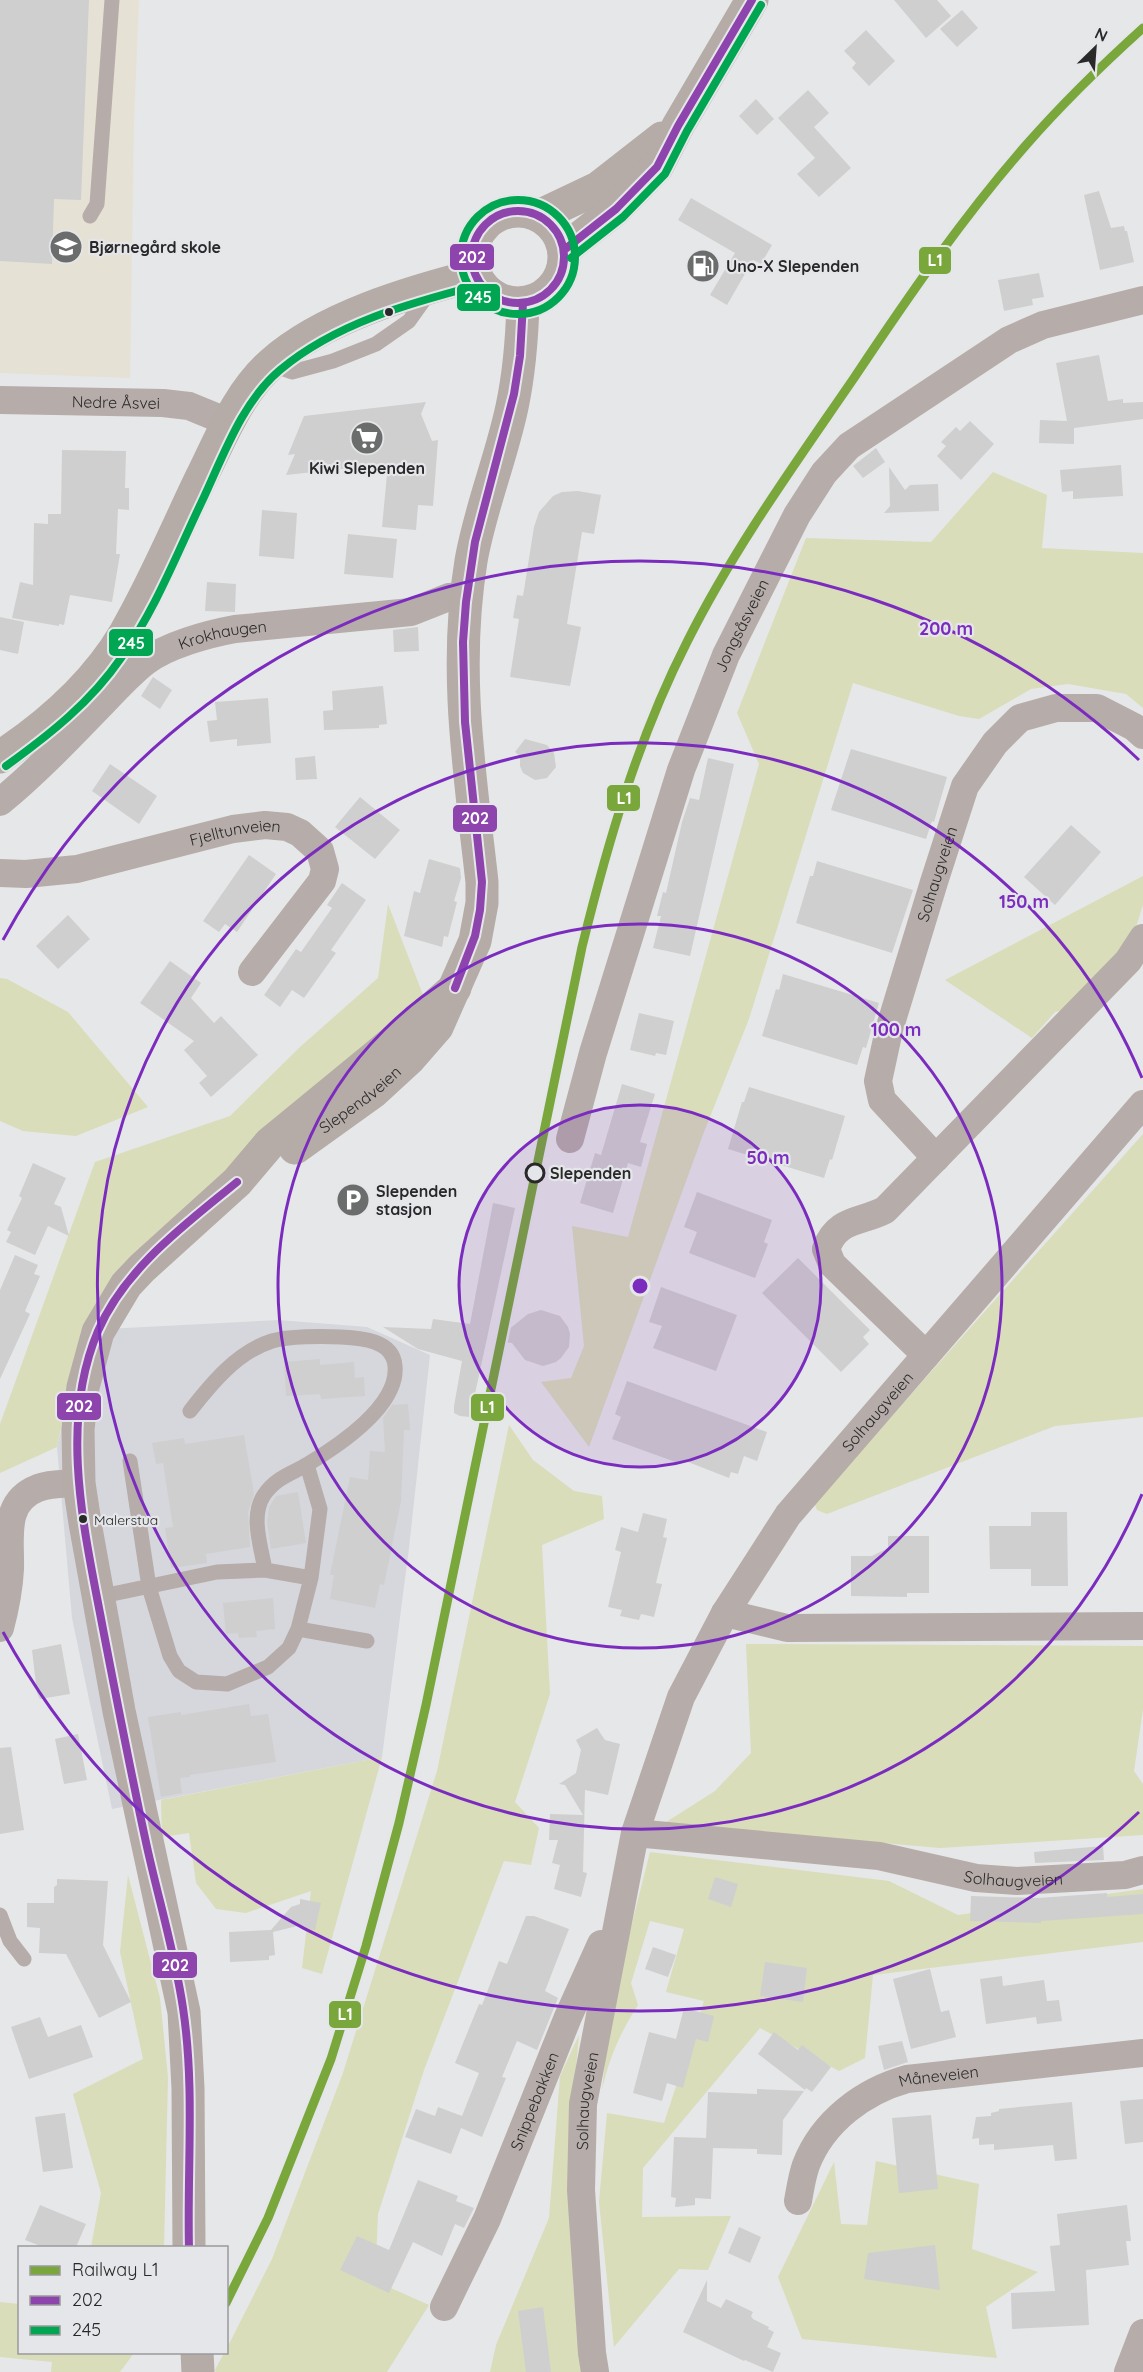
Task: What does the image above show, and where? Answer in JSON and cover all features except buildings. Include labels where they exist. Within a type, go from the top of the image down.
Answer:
[{"type":"main road","points":[[564,250],[616,209],[657,167],[678,126],[752,0]]},
{"type":"main road","points":[[540,216],[598,188],[678,126]]},
{"type":"main road","points":[[512,211],[540,216],[551,224],[560,236],[564,250],[564,262],[556,284],[536,300],[523,303],[508,302],[495,297],[483,288],[472,261],[473,248],[478,234],[498,215],[512,211]]},
{"type":"main road","points":[[0,758],[40,729],[67,705],[90,680],[124,634],[228,422],[240,402],[270,364],[294,345],[323,328],[433,287],[476,275]]},
{"type":"main road","name":"Slependveien","points":[[189,2246],[188,2062],[184,2012],[118,1712],[79,1483],[78,1430],[82,1387],[91,1353],[107,1315],[126,1285],[237,1182],[283,1157],[373,1092],[395,1073],[437,1027],[475,941],[482,903],[481,873],[465,734],[466,596],[479,525],[512,407],[523,303]]},
{"type":"main road","points":[[197,2354],[198,2372]]},
{"type":"street","name":"Jongsåsveien","points":[[570,1139],[606,1012],[681,770],[726,655],[797,514],[824,473],[849,446],[1009,340],[1043,325],[1143,300]]},
{"type":"street","name":"Nedre Åsvei","points":[[0,400],[172,404],[189,406],[228,422]]},
{"type":"street","name":"Krokhaugen","points":[[0,802],[53,754],[128,677],[146,661],[167,651],[210,633],[411,612],[449,597],[466,596]]},
{"type":"street","name":"Solhaugveien","points":[[936,1158],[882,1100],[878,1081],[889,1030],[965,786],[994,742],[1020,718],[1056,708],[1097,708],[1134,727],[1143,735]]},
{"type":"street","name":"Fjelltunveien","points":[[0,873],[26,874],[77,869],[233,829],[265,825],[287,827],[300,833],[320,851],[325,869],[322,881],[252,972]]},
{"type":"street","name":"Solhaugveien","points":[[926,1355],[832,1264],[826,1249],[831,1236],[845,1223],[870,1218],[885,1210],[1128,961],[1143,938]]},
{"type":"street","name":"Solhaugveien","points":[[595,2372],[581,2190],[583,2104],[635,1833],[681,1697],[725,1613],[788,1515],[1143,1104]]},
{"type":"street","points":[[0,1628],[10,1568],[10,1517],[15,1505],[38,1487],[79,1483]]},
{"type":"street","points":[[725,1613],[787,1628],[1143,1626]]},
{"type":"street","name":"Solhaugveien","points":[[635,1833],[879,1856],[976,1878],[1017,1881],[1125,1875],[1143,1870]]},
{"type":"street","name":"Snippebakken","points":[[444,2307],[487,2219],[568,2017],[622,1895]]},
{"type":"street","name":"Måneveien","points":[[798,2201],[806,2165],[822,2137],[861,2098],[885,2085],[907,2079],[1143,2053]]},
{"type":"street","points":[[1128,2372],[1143,2333]]},
{"type":"lane","points":[[90,216],[97,204],[112,0]]},
{"type":"lane","points":[[190,1411],[213,1381],[249,1352],[273,1341],[327,1336],[363,1338],[384,1347],[394,1357],[396,1370],[391,1388],[368,1421],[307,1465],[274,1481],[257,1508],[265,1570]]},
{"type":"lane","points":[[130,1461],[149,1587],[170,1656],[179,1671],[196,1682],[226,1684],[268,1667],[289,1648],[298,1629],[311,1578],[320,1509],[307,1465]]},
{"type":"lane","points":[[98,1597],[217,1572],[265,1570],[311,1578]]},
{"type":"lane","points":[[298,1629],[367,1641]]},
{"type":"lane","points":[[0,1915],[10,1941],[24,1959]]},
{"type":"shaded area","name":"Bjørnegård skole","points":[[0,0],[139,0],[134,121],[130,378],[0,373]]},
{"type":"shaded area","points":[[279,1320],[367,1327],[430,1355],[409,1548],[382,1757],[112,1809],[72,1618],[57,1447],[86,1330]]},
{"type":"green space","points":[[993,472],[1047,495],[1042,548],[1143,553],[1143,708],[1126,694],[1068,684],[1031,689],[979,719],[959,716],[853,683],[749,1019],[704,1132],[589,1447],[541,1382],[571,1378],[584,1346],[572,1226],[628,1237],[759,764],[737,713],[806,538],[931,542]]},
{"type":"green space","points":[[1143,876],[1143,905],[1130,946],[1086,1004],[1055,1012],[1032,1038],[945,980]]},
{"type":"green space","points":[[388,904],[425,1000],[124,1274],[67,1400],[57,1447],[0,1473],[0,1424],[95,1162],[230,1116],[300,1047],[378,978]]},
{"type":"green space","points":[[0,978],[7,979],[68,1012],[148,1107],[76,1136],[23,1131],[0,1121]]},
{"type":"green space","points":[[1143,1134],[1143,1417],[1055,1426],[827,1514],[817,1510],[814,1503]]},
{"type":"green space","points":[[509,1425],[533,1460],[574,1491],[602,1496],[604,1519],[542,1545],[550,1694],[515,1802],[539,1828],[531,1865],[504,1861],[424,2070],[378,2214],[375,2281],[429,2305],[387,2372],[216,2372],[223,2354],[228,2354],[228,2346],[272,2259],[343,2073],[437,1771]]},
{"type":"green space","points":[[746,1644],[1143,1646],[1143,1709],[1134,1771],[1143,1784],[1143,1835],[940,1848],[663,1824],[715,1791],[751,1753]]},
{"type":"green space","points":[[382,1757],[322,1974],[302,1968],[311,1891],[246,1913],[216,1909],[196,1883],[189,1833],[162,1837],[161,1800]]},
{"type":"green space","points":[[650,1852],[889,1881],[958,1915],[1143,1889],[1143,1942],[873,1975],[865,2058],[839,2071],[760,2028],[643,2168],[642,2217],[731,2216],[708,2270],[679,2269],[614,2347],[599,2202],[607,2113],[664,2123],[704,2001],[666,1992],[684,1929],[650,1921],[631,1983],[638,2005],[616,2046],[602,2090],[610,2011]]},
{"type":"green space","points":[[128,1875],[160,1998],[168,2077],[164,2246],[91,2246],[101,2193],[73,2094],[143,2059],[120,1952]]},
{"type":"green space","points":[[579,2035],[573,2102],[573,2283],[583,2372],[490,2372],[496,2345],[549,2218],[560,2076]]},
{"type":"green space","points":[[876,2161],[979,2184],[972,2249],[1038,2272],[986,2307],[997,2358],[802,2339],[778,2277],[834,2162],[841,2224],[867,2225]]},
{"type":"green space","points":[[0,2302],[18,2304],[18,2354],[133,2354],[120,2372],[51,2372],[52,2362],[0,2357]]},
{"type":"rail line","name":"L1","points":[[228,2299],[268,2218],[331,2059],[366,1946],[399,1823],[426,1705],[582,947],[602,869],[626,791],[654,715],[669,678],[705,607],[745,540],[916,288],[958,229],[1027,144],[1083,84],[1143,28]]},
{"type":"transit line","name":"202","points":[[564,250],[616,209],[657,167],[678,126],[752,0]]},
{"type":"transit line","name":"245","points":[[571,258],[623,217],[665,174],[687,131],[761,5]]},
{"type":"transit line","name":"245","points":[[518,200],[540,205],[558,217],[570,235],[575,257],[570,279],[558,297],[540,309],[518,314],[496,309],[478,297],[466,279],[461,257],[466,235],[478,217],[496,205],[518,200]]},
{"type":"transit line","name":"202","points":[[518,211],[536,214],[551,224],[561,239],[564,257],[561,275],[551,290],[536,300],[518,303],[500,300],[485,290],[475,275],[472,257],[475,239],[485,224],[500,214],[518,211]]},
{"type":"transit line","name":"245","points":[[6,766],[83,703],[109,674],[134,639],[176,559],[227,446],[245,412],[267,383],[302,354],[349,327],[400,307],[479,285]]},
{"type":"transit line","name":"202","points":[[455,988],[475,936],[482,882],[465,722],[463,642],[466,602],[475,542],[514,394],[520,356],[523,303]]},
{"type":"transit line","name":"202","points":[[189,2246],[190,2098],[183,2008],[135,1792],[89,1555],[83,1517],[77,1441],[79,1404],[86,1367],[98,1331],[110,1308],[140,1267],[158,1249],[237,1182]]},
{"type":"place","name":"Bjørnegård skole","points":[[66,247]]},
{"type":"place","name":"Uno-X Slependen","points":[[703,266]]},
{"type":"place","name":"Kiwi Slependen","points":[[367,438]]},
{"type":"place","name":"Slependen","points":[[535,1173]]},
{"type":"place","name":"Slependen stasjon","points":[[353,1200]]},
{"type":"place","name":"Malerstua","points":[[83,1519]]}]
